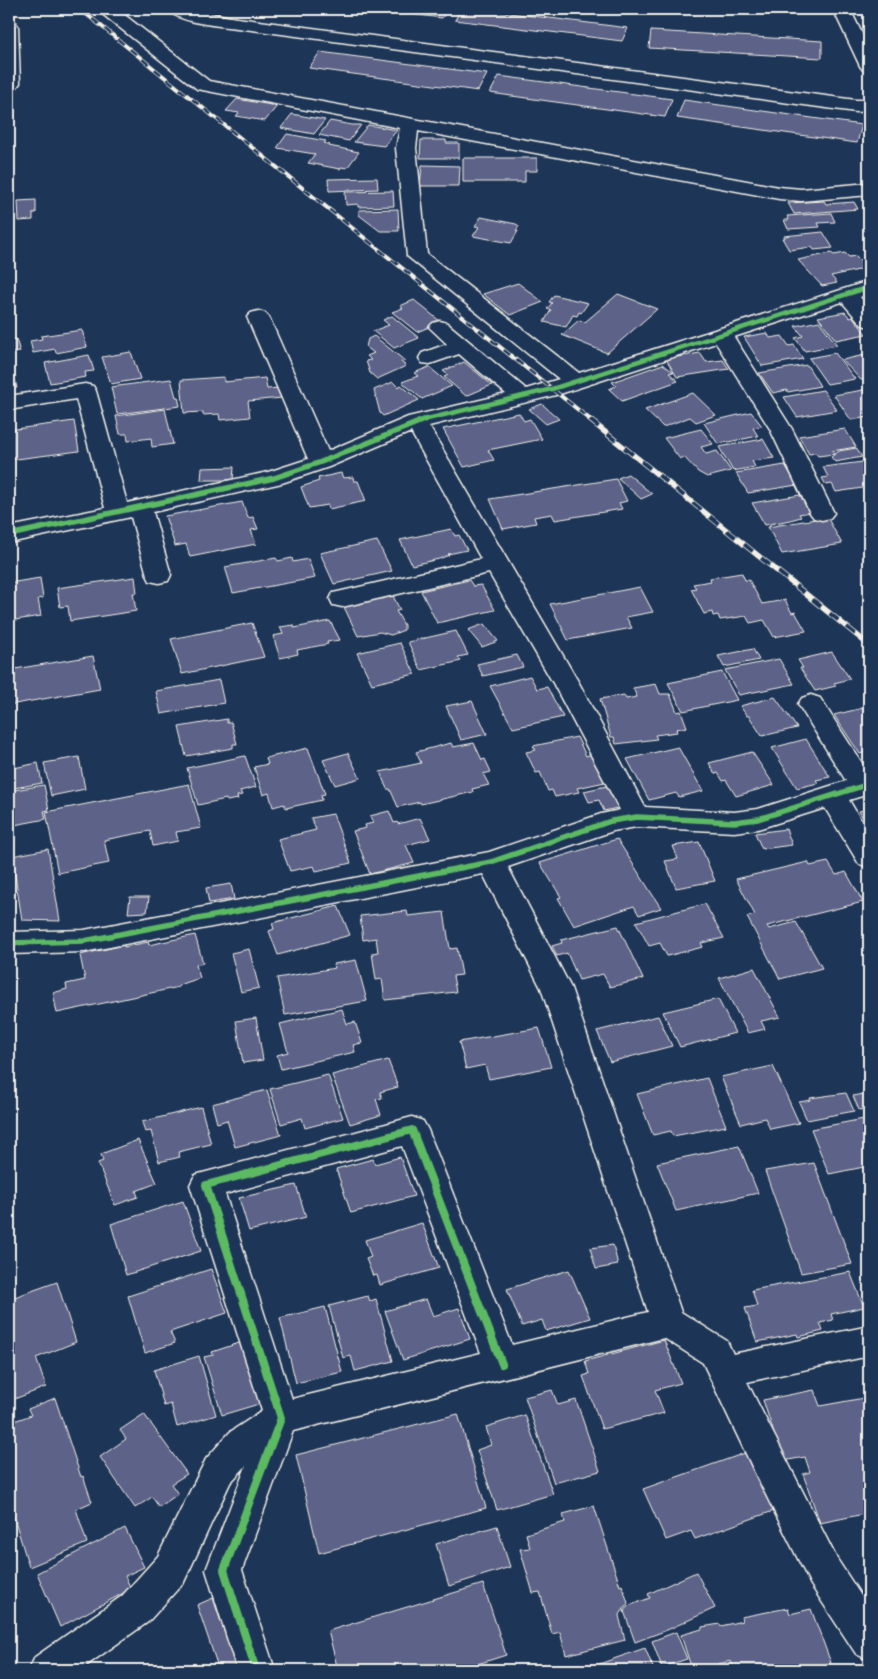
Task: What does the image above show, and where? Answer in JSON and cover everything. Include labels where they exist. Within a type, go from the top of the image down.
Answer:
[{"type":"street","points":[[107,9],[203,85],[779,193],[801,195],[869,189]]},
{"type":"street","points":[[176,9],[198,17],[237,23],[856,106],[869,106]]},
{"type":"street","points":[[841,9],[869,66]]},
{"type":"street","points":[[9,26],[11,83],[9,83]]},
{"type":"street","points":[[410,124],[406,148],[417,256],[576,380]]},
{"type":"street","points":[[9,535],[129,511],[274,478],[321,462],[416,422],[552,390],[576,380],[869,287]]},
{"type":"street","points":[[846,294],[869,321]]},
{"type":"street","points":[[258,317],[321,462]]},
{"type":"street","points":[[440,328],[523,397]]},
{"type":"street","points":[[721,334],[780,429],[822,513]]},
{"type":"street","points":[[430,358],[462,346]]},
{"type":"street","points":[[9,404],[86,391],[129,511],[159,574]]},
{"type":"street","points":[[416,422],[566,683],[637,817]]},
{"type":"street","points":[[342,599],[496,564]]},
{"type":"street","points":[[9,943],[84,942],[491,862],[610,821],[637,817],[734,822],[758,819],[866,784],[811,704]]},
{"type":"street","points":[[832,796],[869,857]]},
{"type":"street","points":[[491,862],[556,988],[668,1322],[716,1352],[768,1463],[824,1572],[869,1641]]},
{"type":"street","points":[[256,1670],[224,1570],[281,1418],[206,1185],[412,1130],[502,1364]]},
{"type":"street","points":[[48,1670],[135,1609],[171,1570],[218,1471],[242,1444],[281,1418],[668,1322]]},
{"type":"street","points":[[724,1371],[869,1341]]},
{"type":"building","points":[[370,9],[448,9],[442,18]]},
{"type":"building","points":[[461,9],[478,9],[628,28],[622,41],[455,20]]},
{"type":"building","points":[[651,31],[822,41],[822,58],[649,48]]},
{"type":"building","points":[[320,52],[487,74],[478,91],[309,68]]},
{"type":"building","points":[[499,76],[672,99],[665,117],[490,93]]},
{"type":"building","points":[[237,99],[277,106],[265,121],[236,116],[239,113],[226,111]]},
{"type":"building","points":[[684,100],[862,125],[857,143],[677,118]]},
{"type":"building","points":[[292,114],[325,120],[314,134],[281,128]]},
{"type":"building","points":[[330,121],[361,125],[349,141],[319,135]]},
{"type":"building","points":[[368,125],[397,130],[384,146],[354,142]]},
{"type":"building","points":[[287,134],[326,141],[324,143],[329,146],[359,152],[347,168],[341,167],[340,169],[308,163],[315,154],[277,148]]},
{"type":"building","points":[[421,140],[446,140],[446,143],[459,143],[459,158],[420,158]]},
{"type":"building","points":[[463,158],[537,158],[537,171],[525,171],[525,182],[463,182]]},
{"type":"building","points":[[422,165],[460,166],[459,186],[420,186]]},
{"type":"building","points":[[377,178],[378,189],[329,191],[328,179]]},
{"type":"building","points":[[393,191],[394,206],[358,207],[358,204],[346,205],[345,192]]},
{"type":"building","points":[[36,200],[36,213],[33,213],[33,220],[19,221],[18,201]]},
{"type":"building","points":[[824,201],[826,204],[854,202],[858,209],[794,214],[788,203]]},
{"type":"building","points":[[398,209],[399,231],[380,231],[359,215],[359,210]]},
{"type":"building","points":[[831,213],[835,222],[818,223],[820,227],[788,229],[784,220],[789,220],[787,216]]},
{"type":"building","points":[[481,217],[519,226],[511,243],[473,236],[479,227],[475,226]]},
{"type":"building","points":[[823,232],[833,248],[814,250],[812,247],[789,250],[782,238],[785,238],[784,236]]},
{"type":"building","points":[[831,253],[834,255],[845,253],[849,257],[856,256],[868,268],[831,276],[837,283],[822,286],[798,260]]},
{"type":"building","points":[[518,283],[543,302],[510,315],[483,294]]},
{"type":"building","points":[[618,294],[657,309],[607,353],[562,335],[579,320],[585,322]]},
{"type":"building","points":[[554,295],[588,303],[581,313],[579,312],[577,316],[573,315],[566,327],[544,322],[551,310],[547,309],[552,303],[549,302]]},
{"type":"building","points":[[414,300],[441,322],[417,332],[392,312],[403,308],[400,306]]},
{"type":"building","points":[[845,312],[850,318],[853,317],[866,334],[836,340],[818,317]]},
{"type":"building","points":[[392,316],[419,338],[394,348],[373,331],[389,325],[383,320]]},
{"type":"building","points":[[819,321],[837,345],[805,351],[795,338],[803,336],[795,326]]},
{"type":"building","points":[[82,330],[87,347],[56,353],[55,349],[33,353],[30,341],[42,339],[41,336]]},
{"type":"building","points":[[767,333],[770,338],[782,336],[789,346],[794,345],[803,359],[762,366],[744,337]]},
{"type":"building","points":[[374,336],[405,361],[401,362],[406,366],[377,379],[370,373],[366,361],[371,360],[367,356],[374,353],[366,347],[368,339]]},
{"type":"building","points":[[16,339],[20,352],[12,353],[13,356],[9,357],[9,340]]},
{"type":"building","points":[[131,352],[140,379],[111,384],[102,357]]},
{"type":"building","points":[[700,353],[706,362],[723,360],[729,369],[677,377],[666,359]]},
{"type":"building","points":[[835,353],[855,379],[827,384],[809,358]]},
{"type":"building","points":[[89,355],[94,371],[85,372],[86,377],[50,383],[45,363]]},
{"type":"building","points":[[865,355],[869,361],[869,379],[861,380],[842,360]]},
{"type":"building","points":[[464,362],[492,385],[466,396],[444,377],[448,375],[443,371]]},
{"type":"building","points":[[663,364],[673,372],[669,373],[678,381],[622,401],[609,389],[616,386],[612,382]]},
{"type":"building","points":[[807,365],[820,386],[773,393],[759,373]]},
{"type":"building","points":[[429,367],[452,386],[422,399],[402,382],[418,376],[414,373]]},
{"type":"building","points":[[9,368],[12,368],[17,388],[9,389]]},
{"type":"building","points":[[224,377],[224,382],[265,378],[267,389],[280,388],[282,398],[248,401],[250,417],[220,420],[219,414],[203,415],[203,412],[184,413],[181,380]]},
{"type":"building","points":[[171,379],[180,406],[117,414],[111,387]]},
{"type":"building","points":[[393,382],[398,387],[401,385],[419,400],[383,416],[380,413],[374,390]]},
{"type":"building","points":[[869,389],[869,417],[851,420],[834,395]]},
{"type":"building","points":[[823,390],[837,410],[797,417],[784,397]]},
{"type":"building","points":[[693,393],[716,415],[696,422],[690,417],[663,427],[645,410]]},
{"type":"building","points":[[542,404],[559,419],[546,424],[529,409]]},
{"type":"building","points":[[165,409],[173,444],[152,447],[151,438],[128,441],[127,434],[120,434],[116,416]]},
{"type":"building","points":[[751,412],[762,426],[753,428],[758,436],[718,444],[704,423]]},
{"type":"building","points":[[519,413],[524,421],[530,419],[542,439],[488,450],[494,460],[464,467],[443,429]]},
{"type":"building","points":[[74,421],[79,451],[9,460],[9,430]]},
{"type":"building","points":[[701,429],[713,444],[701,447],[706,454],[717,451],[731,471],[707,477],[698,472],[684,457],[680,459],[664,438]]},
{"type":"building","points":[[845,429],[856,447],[832,451],[834,454],[818,456],[816,453],[809,454],[799,436]]},
{"type":"building","points":[[763,439],[774,458],[752,461],[755,467],[733,471],[719,447]]},
{"type":"building","points":[[856,448],[862,457],[835,462],[831,457],[839,451]]},
{"type":"building","points":[[863,462],[869,474],[869,487],[836,492],[832,484],[826,485],[822,478],[828,477],[823,467]]},
{"type":"building","points":[[785,465],[797,485],[748,493],[736,473]]},
{"type":"building","points":[[234,467],[233,480],[201,480],[202,468]]},
{"type":"building","points":[[341,473],[343,478],[353,477],[354,481],[358,481],[366,501],[329,509],[328,505],[309,508],[301,487],[319,481],[318,478]]},
{"type":"building","points":[[628,474],[652,494],[641,499],[618,478]]},
{"type":"building","points":[[616,479],[627,501],[619,503],[622,509],[555,520],[552,514],[534,517],[536,523],[503,529],[490,499]]},
{"type":"building","points":[[800,495],[811,512],[799,514],[801,517],[765,525],[752,503]]},
{"type":"building","points":[[242,502],[248,518],[253,517],[258,529],[251,530],[256,544],[190,557],[186,544],[175,546],[165,516]]},
{"type":"building","points":[[827,517],[842,544],[782,554],[768,527]]},
{"type":"building","points":[[451,529],[455,536],[459,535],[467,550],[412,565],[400,540]]},
{"type":"building","points":[[377,541],[392,571],[334,584],[320,553]]},
{"type":"building","points":[[276,558],[278,561],[292,558],[293,562],[308,559],[315,578],[233,593],[225,567]]},
{"type":"building","points":[[742,573],[745,580],[749,580],[762,604],[785,600],[792,613],[795,612],[806,631],[774,637],[764,620],[750,623],[746,616],[720,620],[718,615],[713,616],[712,612],[704,614],[691,589],[696,588],[693,584],[711,581],[710,578]]},
{"type":"building","points":[[135,577],[137,593],[133,593],[136,611],[70,621],[68,606],[60,607],[57,588]]},
{"type":"building","points":[[40,578],[43,598],[38,599],[41,616],[9,621],[9,583]]},
{"type":"building","points":[[469,580],[473,586],[481,585],[495,610],[437,623],[421,591]]},
{"type":"building","points":[[640,587],[653,612],[626,617],[632,628],[568,640],[550,604]]},
{"type":"building","points":[[393,596],[400,610],[396,611],[404,625],[404,630],[391,635],[380,632],[358,636],[344,607]]},
{"type":"building","points":[[330,621],[340,640],[297,650],[298,654],[280,658],[273,636],[283,634],[280,627],[294,625],[294,628]]},
{"type":"building","points":[[252,623],[264,657],[182,674],[171,639]]},
{"type":"building","points":[[484,624],[498,641],[482,647],[468,630]]},
{"type":"building","points":[[456,631],[468,655],[458,657],[461,661],[421,670],[408,642]]},
{"type":"building","points":[[400,643],[415,674],[372,684],[357,653]]},
{"type":"building","points":[[753,649],[759,660],[724,667],[718,656]]},
{"type":"building","points":[[832,652],[850,679],[834,683],[836,686],[815,691],[800,668],[803,668],[798,660]]},
{"type":"building","points":[[517,655],[523,667],[483,676],[477,664]]},
{"type":"building","points":[[93,656],[100,689],[9,705],[9,670]]},
{"type":"building","points":[[779,659],[794,684],[739,695],[725,670]]},
{"type":"building","points":[[722,672],[737,700],[683,711],[668,683]]},
{"type":"building","points":[[530,676],[537,689],[547,687],[563,717],[513,728],[490,686]]},
{"type":"building","points":[[219,680],[224,703],[161,714],[156,691]]},
{"type":"building","points":[[656,684],[660,694],[670,694],[677,712],[681,711],[687,727],[676,729],[677,732],[655,735],[657,739],[616,744],[614,737],[611,737],[600,699],[624,695],[626,699],[637,697],[633,688]]},
{"type":"building","points":[[775,697],[797,728],[762,736],[740,706]]},
{"type":"building","points":[[472,701],[487,734],[461,740],[446,706]]},
{"type":"building","points":[[867,707],[869,710],[869,751],[860,754],[834,715]]},
{"type":"building","points":[[227,719],[227,723],[231,722],[237,744],[233,744],[233,748],[186,756],[179,727]]},
{"type":"building","points":[[577,737],[586,756],[592,754],[605,782],[577,788],[579,792],[555,797],[552,790],[548,791],[540,772],[536,773],[526,752],[536,750],[533,746]]},
{"type":"building","points":[[806,739],[830,777],[816,780],[818,783],[797,788],[772,748]]},
{"type":"building","points":[[451,743],[453,747],[474,743],[482,760],[485,759],[491,772],[483,774],[489,785],[472,789],[473,792],[421,804],[420,802],[398,807],[390,789],[387,789],[380,772],[421,763],[416,752]]},
{"type":"building","points":[[678,747],[703,791],[679,797],[676,793],[649,800],[627,759]]},
{"type":"building","points":[[308,748],[325,794],[321,795],[322,800],[286,808],[284,804],[273,807],[269,793],[263,795],[254,767],[268,764],[266,758]]},
{"type":"building","points":[[752,752],[774,785],[736,796],[726,780],[723,781],[718,773],[715,774],[709,763]]},
{"type":"building","points":[[348,753],[360,778],[335,785],[323,760]]},
{"type":"building","points":[[245,756],[256,787],[240,791],[242,795],[237,796],[238,799],[227,801],[226,799],[198,805],[187,768]]},
{"type":"building","points":[[79,757],[85,789],[51,796],[44,763]]},
{"type":"building","points":[[38,763],[42,783],[9,789],[9,769]]},
{"type":"building","points":[[189,784],[201,828],[176,832],[178,841],[153,846],[150,831],[104,840],[109,863],[58,873],[46,812]]},
{"type":"building","points":[[44,785],[49,810],[44,811],[46,819],[9,826],[9,791]]},
{"type":"building","points":[[611,785],[622,807],[604,811],[599,800],[589,802],[584,791]]},
{"type":"building","points":[[869,809],[869,828],[859,811]]},
{"type":"building","points":[[389,811],[394,823],[397,822],[398,824],[420,818],[430,839],[406,845],[414,863],[370,874],[353,831],[366,828],[365,825],[373,823],[370,816]]},
{"type":"building","points":[[333,814],[351,863],[316,871],[314,866],[290,871],[278,839],[316,830],[311,818]]},
{"type":"building","points":[[786,829],[792,845],[762,849],[755,833]]},
{"type":"building","points":[[617,839],[661,908],[639,915],[634,906],[574,926],[558,898],[561,897],[540,863]]},
{"type":"building","points":[[699,842],[715,881],[676,888],[665,861],[678,859],[673,846]]},
{"type":"building","points":[[48,849],[60,921],[22,920],[12,856]]},
{"type":"building","points":[[808,862],[810,866],[828,862],[836,875],[846,872],[863,902],[767,926],[769,929],[796,922],[822,968],[780,979],[747,917],[755,915],[736,879]]},
{"type":"building","points":[[231,884],[234,899],[209,903],[206,888]]},
{"type":"building","points":[[130,897],[149,897],[147,912],[128,913]]},
{"type":"building","points":[[705,904],[724,938],[701,943],[703,947],[667,956],[660,943],[649,946],[636,922]]},
{"type":"building","points":[[338,906],[350,935],[278,955],[269,931],[274,929],[272,923]]},
{"type":"building","points":[[407,911],[408,916],[444,912],[450,949],[457,948],[462,975],[453,976],[456,992],[385,1000],[382,979],[376,980],[372,953],[378,952],[376,938],[363,940],[360,916]]},
{"type":"building","points":[[618,926],[643,979],[610,987],[603,974],[579,980],[567,953],[557,956],[552,946],[562,943],[561,940]]},
{"type":"building","points":[[195,935],[203,963],[196,965],[200,978],[179,985],[179,987],[57,1013],[53,993],[67,989],[66,984],[85,980],[80,955],[124,945],[124,947],[148,942],[149,945]]},
{"type":"building","points":[[249,949],[259,988],[241,992],[231,953]]},
{"type":"building","points":[[356,960],[367,1001],[285,1015],[277,978],[335,968],[334,964]]},
{"type":"building","points":[[754,968],[780,1017],[761,1021],[765,1029],[748,1033],[719,978]]},
{"type":"building","points":[[718,999],[735,1033],[680,1047],[663,1012]]},
{"type":"building","points":[[342,1009],[347,1024],[355,1022],[362,1043],[353,1045],[355,1052],[281,1069],[277,1055],[288,1052],[280,1024]]},
{"type":"building","points":[[658,1016],[672,1046],[610,1062],[597,1031]]},
{"type":"building","points":[[256,1018],[263,1060],[243,1063],[236,1021]]},
{"type":"building","points":[[539,1028],[551,1067],[489,1079],[485,1065],[466,1069],[459,1042]]},
{"type":"building","points":[[388,1060],[398,1087],[380,1092],[382,1098],[376,1099],[381,1115],[350,1124],[332,1075]]},
{"type":"building","points":[[773,1066],[799,1123],[770,1129],[765,1118],[741,1124],[721,1077]]},
{"type":"building","points":[[328,1075],[343,1118],[305,1128],[302,1118],[281,1124],[270,1089]]},
{"type":"building","points":[[707,1078],[726,1126],[673,1136],[671,1131],[653,1135],[637,1094]]},
{"type":"building","points":[[267,1090],[281,1135],[235,1147],[227,1120],[217,1123],[212,1104]]},
{"type":"building","points":[[846,1093],[854,1111],[807,1120],[799,1102],[811,1100],[810,1098]]},
{"type":"building","points":[[869,1093],[869,1108],[859,1110],[853,1096]]},
{"type":"building","points":[[201,1107],[211,1144],[178,1152],[180,1157],[159,1162],[151,1131],[145,1132],[142,1122]]},
{"type":"building","points":[[869,1118],[869,1166],[829,1174],[811,1129]]},
{"type":"building","points":[[138,1140],[157,1183],[136,1191],[138,1197],[115,1205],[98,1163],[103,1161],[101,1154]]},
{"type":"building","points":[[739,1146],[758,1193],[676,1211],[657,1163]]},
{"type":"building","points":[[400,1157],[414,1196],[351,1213],[336,1169],[373,1159],[375,1164]]},
{"type":"building","points":[[814,1163],[852,1264],[801,1273],[765,1171]]},
{"type":"building","points":[[296,1185],[306,1217],[249,1231],[239,1198]]},
{"type":"building","points":[[183,1201],[201,1251],[126,1275],[111,1224]]},
{"type":"building","points":[[422,1223],[439,1268],[380,1285],[377,1275],[373,1276],[366,1259],[371,1257],[365,1240]]},
{"type":"building","points":[[613,1245],[618,1265],[596,1269],[590,1248]]},
{"type":"building","points":[[211,1269],[227,1313],[170,1332],[175,1343],[145,1353],[128,1296]]},
{"type":"building","points":[[569,1270],[590,1318],[546,1331],[542,1320],[522,1326],[507,1289]]},
{"type":"building","points":[[850,1272],[864,1307],[831,1314],[833,1320],[820,1323],[823,1331],[798,1337],[797,1334],[757,1342],[745,1308],[757,1306],[752,1290]]},
{"type":"building","points":[[57,1282],[76,1342],[36,1358],[46,1387],[9,1401],[9,1299]]},
{"type":"building","points":[[368,1296],[370,1301],[376,1299],[393,1361],[355,1371],[351,1356],[343,1358],[329,1306]]},
{"type":"building","points":[[426,1299],[433,1316],[459,1308],[470,1339],[403,1360],[385,1311]]},
{"type":"building","points":[[325,1307],[342,1372],[296,1383],[280,1318]]},
{"type":"building","points":[[664,1340],[681,1383],[655,1390],[664,1413],[602,1429],[583,1376],[589,1374],[585,1361]]},
{"type":"building","points":[[242,1342],[262,1403],[222,1415],[204,1357],[213,1355],[212,1352]]},
{"type":"building","points":[[199,1356],[216,1415],[177,1427],[171,1404],[164,1406],[154,1370]]},
{"type":"building","points":[[552,1390],[558,1405],[576,1400],[600,1471],[554,1483],[525,1397]]},
{"type":"building","points":[[814,1390],[820,1406],[864,1398],[869,1413],[869,1513],[820,1523],[803,1474],[810,1472],[805,1457],[783,1461],[763,1400]]},
{"type":"building","points":[[55,1398],[81,1477],[83,1476],[92,1502],[76,1509],[87,1543],[29,1567],[9,1501],[9,1439],[13,1437],[9,1423],[31,1415],[28,1409]]},
{"type":"building","points":[[144,1414],[187,1474],[171,1484],[178,1494],[159,1507],[152,1497],[135,1508],[100,1457],[126,1439],[120,1430]]},
{"type":"building","points":[[458,1414],[486,1508],[319,1553],[296,1455]]},
{"type":"building","points":[[525,1415],[553,1494],[497,1510],[477,1450],[491,1445],[486,1427]]},
{"type":"building","points":[[748,1452],[776,1510],[695,1539],[691,1531],[666,1540],[643,1489]]},
{"type":"building","points":[[594,1506],[620,1586],[622,1585],[628,1603],[619,1616],[625,1640],[566,1655],[560,1632],[552,1634],[540,1592],[533,1593],[520,1549],[530,1548],[526,1534],[565,1522],[563,1514]]},
{"type":"building","points":[[497,1526],[510,1567],[449,1586],[436,1544]]},
{"type":"building","points":[[125,1528],[144,1567],[125,1576],[131,1589],[60,1627],[37,1573]]},
{"type":"building","points":[[696,1572],[715,1608],[635,1642],[624,1611],[628,1606],[650,1598],[648,1594]]},
{"type":"building","points":[[483,1584],[506,1655],[459,1670],[338,1670],[328,1631]]},
{"type":"building","points":[[213,1598],[237,1670],[219,1670],[197,1605]]},
{"type":"building","points":[[788,1608],[790,1614],[811,1609],[831,1663],[798,1670],[734,1670],[731,1661],[718,1664],[719,1670],[692,1670],[681,1635],[702,1629],[702,1627],[720,1624],[721,1626],[742,1621],[741,1617]]},
{"type":"building","points":[[676,1632],[687,1659],[662,1667],[652,1641]]},
{"type":"building","points":[[645,1648],[654,1670],[582,1670]]},
{"type":"railway","points":[[80,9],[592,421]]},
{"type":"railway","points":[[590,420],[869,645]]},
{"type":"cycle path","points":[[9,535],[274,478],[321,462],[416,422],[552,389],[869,287]]},
{"type":"cycle path","points":[[9,943],[84,941],[491,862],[611,821],[637,817],[734,822],[758,819],[869,784]]},
{"type":"cycle path","points":[[256,1670],[224,1570],[281,1418],[206,1185],[412,1130],[502,1364]]}]
